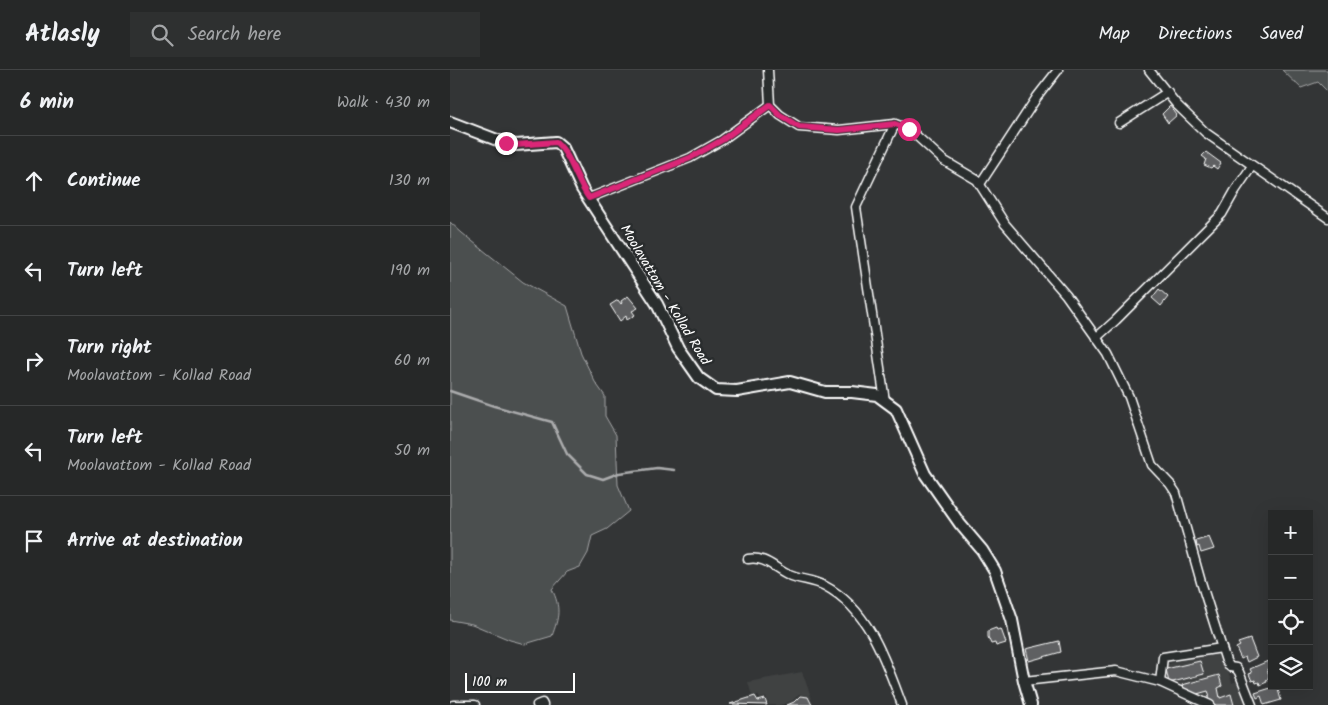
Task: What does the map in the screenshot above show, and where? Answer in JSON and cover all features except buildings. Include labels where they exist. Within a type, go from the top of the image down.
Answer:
[{"type":"main road","name":"Moolavattom - Kollad Road","points":[[450,122],[506,143],[516,145],[556,142],[563,148],[582,189],[657,304],[678,348],[699,378],[716,390],[737,391],[790,382],[825,392],[852,392],[877,395],[896,409],[925,474],[960,524],[982,550],[995,571],[1012,620],[1024,681],[1031,705]]},
{"type":"street","points":[[768,70],[770,105],[780,115],[799,127],[839,130],[895,124],[909,129],[943,160],[977,180],[1005,224],[1066,295],[1115,366],[1129,396],[1152,465],[1176,493],[1222,648],[1228,664],[1239,672],[1252,705]]},
{"type":"street","points":[[980,184],[1037,97],[1058,70]]},
{"type":"street","points":[[1149,70],[1189,118],[1206,133],[1328,218]]},
{"type":"street","points":[[1119,123],[1168,92]]},
{"type":"street","points":[[589,198],[690,158],[722,140],[770,105]]},
{"type":"street","points":[[885,402],[856,207],[895,124]]},
{"type":"street","points":[[1096,338],[1222,214],[1235,190],[1252,166]]},
{"type":"street","points":[[748,559],[764,559],[784,572],[824,585],[840,595],[864,621],[878,643],[902,705]]},
{"type":"street","points":[[1160,682],[1163,658],[1222,648]]},
{"type":"street","points":[[1024,681],[1116,670],[1160,682],[1210,705]]},
{"type":"street","points":[[537,705],[542,702],[542,705]]},
{"type":"street","points":[[453,705],[476,705]]},
{"type":"shaded area","points":[[1282,70],[1328,70],[1328,92],[1318,82],[1301,88]]},
{"type":"shaded area","points":[[450,222],[523,282],[567,306],[581,353],[595,382],[605,396],[605,416],[616,435],[618,485],[629,511],[607,529],[592,536],[588,553],[580,567],[567,572],[552,589],[557,602],[558,612],[552,636],[525,644],[510,640],[472,624],[450,620]]},
{"type":"shaded area","points":[[1221,650],[1232,683],[1240,680],[1247,705],[1195,705],[1172,690],[1168,691],[1161,666]]},
{"type":"shaded area","points":[[802,672],[812,699],[799,694],[792,701],[781,705],[769,705],[766,697],[760,699],[758,695],[752,696],[748,682]]},
{"type":"waterway","points":[[450,391],[494,406],[552,422],[567,454],[587,474],[603,479],[619,473],[657,468],[674,470]]},
{"type":"route","points":[[506,143],[516,145],[556,142],[563,148],[582,189],[589,198],[690,158],[699,151],[722,140],[770,105],[780,115],[799,127],[839,130],[895,124],[909,129]]}]
